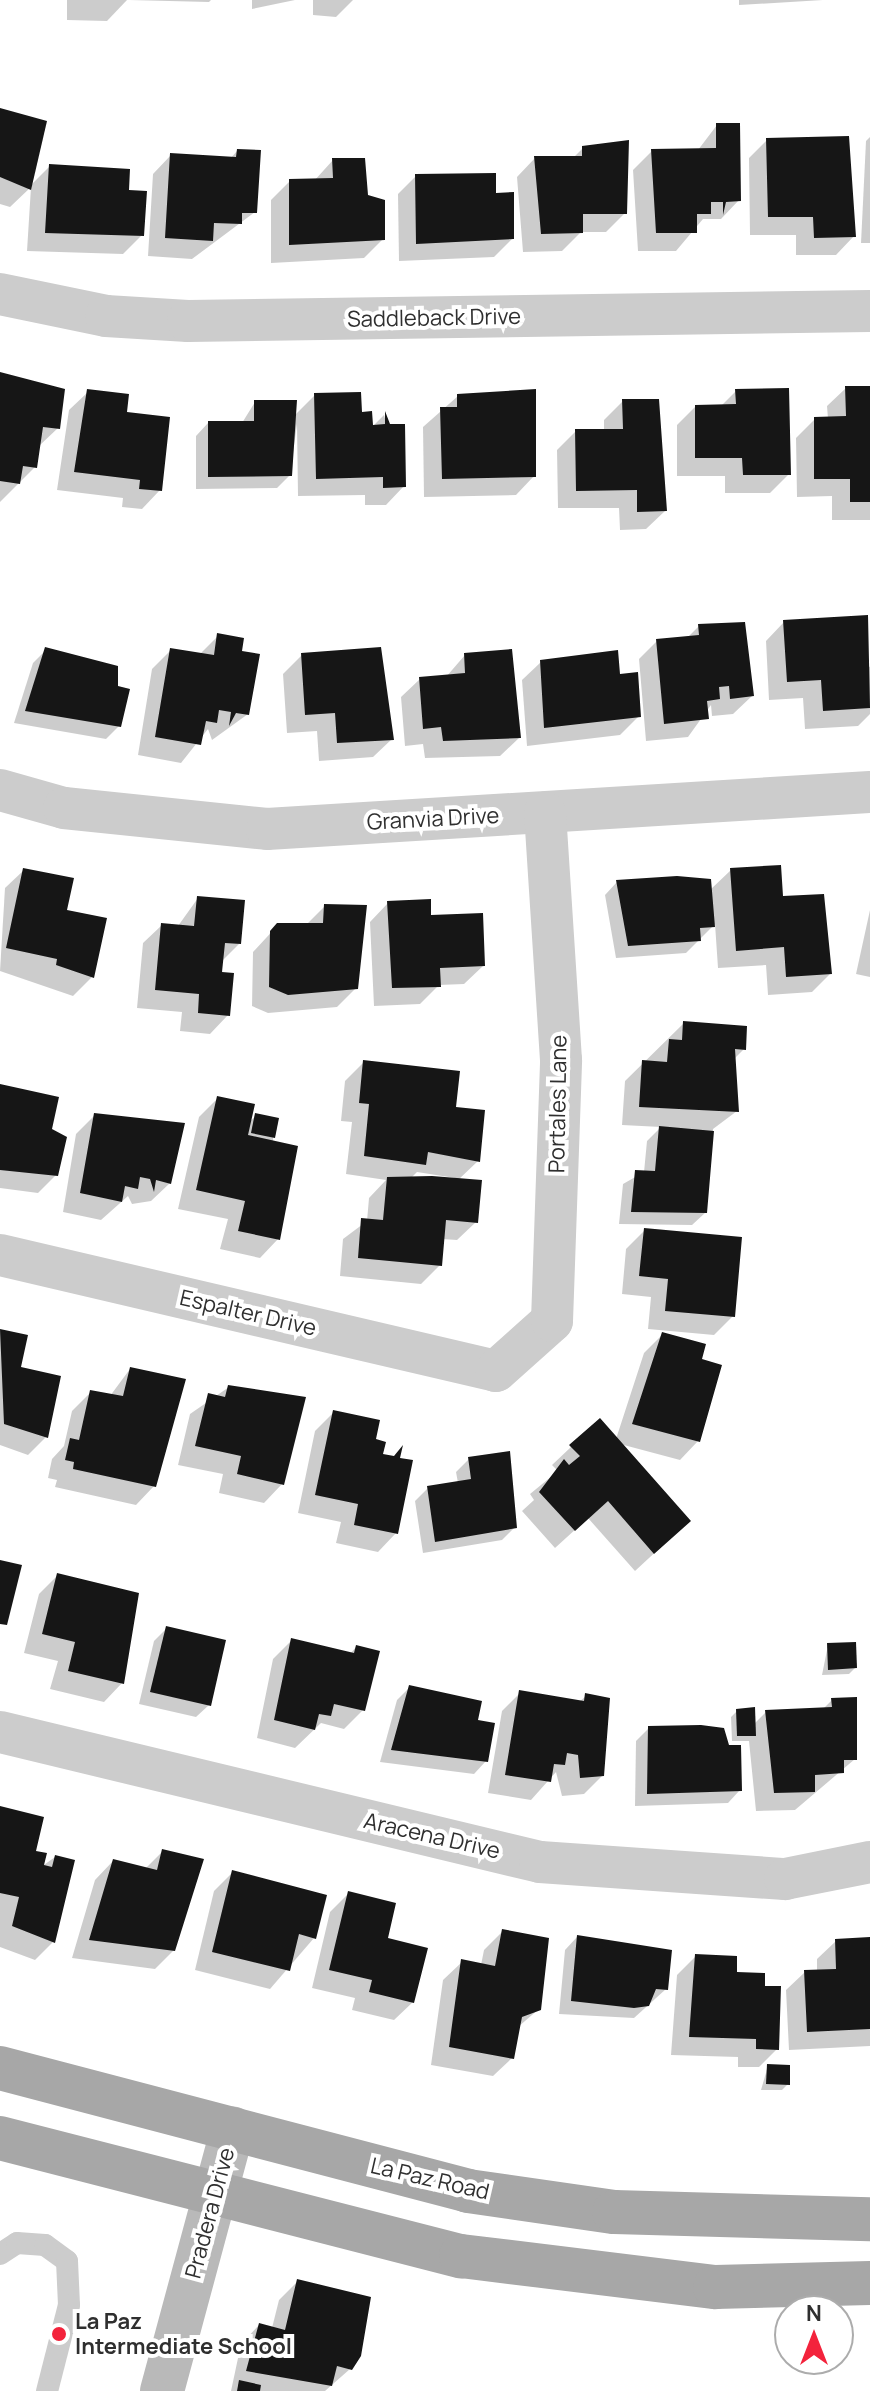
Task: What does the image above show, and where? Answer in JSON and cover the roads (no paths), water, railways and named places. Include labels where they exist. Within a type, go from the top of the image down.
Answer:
[{"type":"main road","name":"La Paz Road","points":[[0,2068],[468,2191],[600,2210],[870,2219]]},
{"type":"main road","points":[[0,2138],[461,2256],[595,2277],[715,2287],[870,2283]]},
{"type":"street","name":"Saddleback Drive","points":[[0,294],[106,316],[188,321],[870,311]]},
{"type":"street","name":"Granvia Drive","points":[[0,790],[64,808],[267,829],[870,792]]},
{"type":"street","name":"Portales Lane","points":[[496,1371],[552,1321],[561,1060],[545,813]]},
{"type":"street","name":"Espalter Drive","points":[[0,1255],[496,1371]]},
{"type":"street","name":"Aracena Drive","points":[[0,1732],[540,1862],[785,1879],[870,1862]]},
{"type":"street","name":"Pradera Drive","points":[[162,2391],[233,2128]]},
{"type":"lane","points":[[0,2254],[17,2243],[45,2245],[67,2261],[69,2305],[47,2391]]},
{"type":"place","name":"La Paz Intermediate School","points":[[59,2334]]}]
